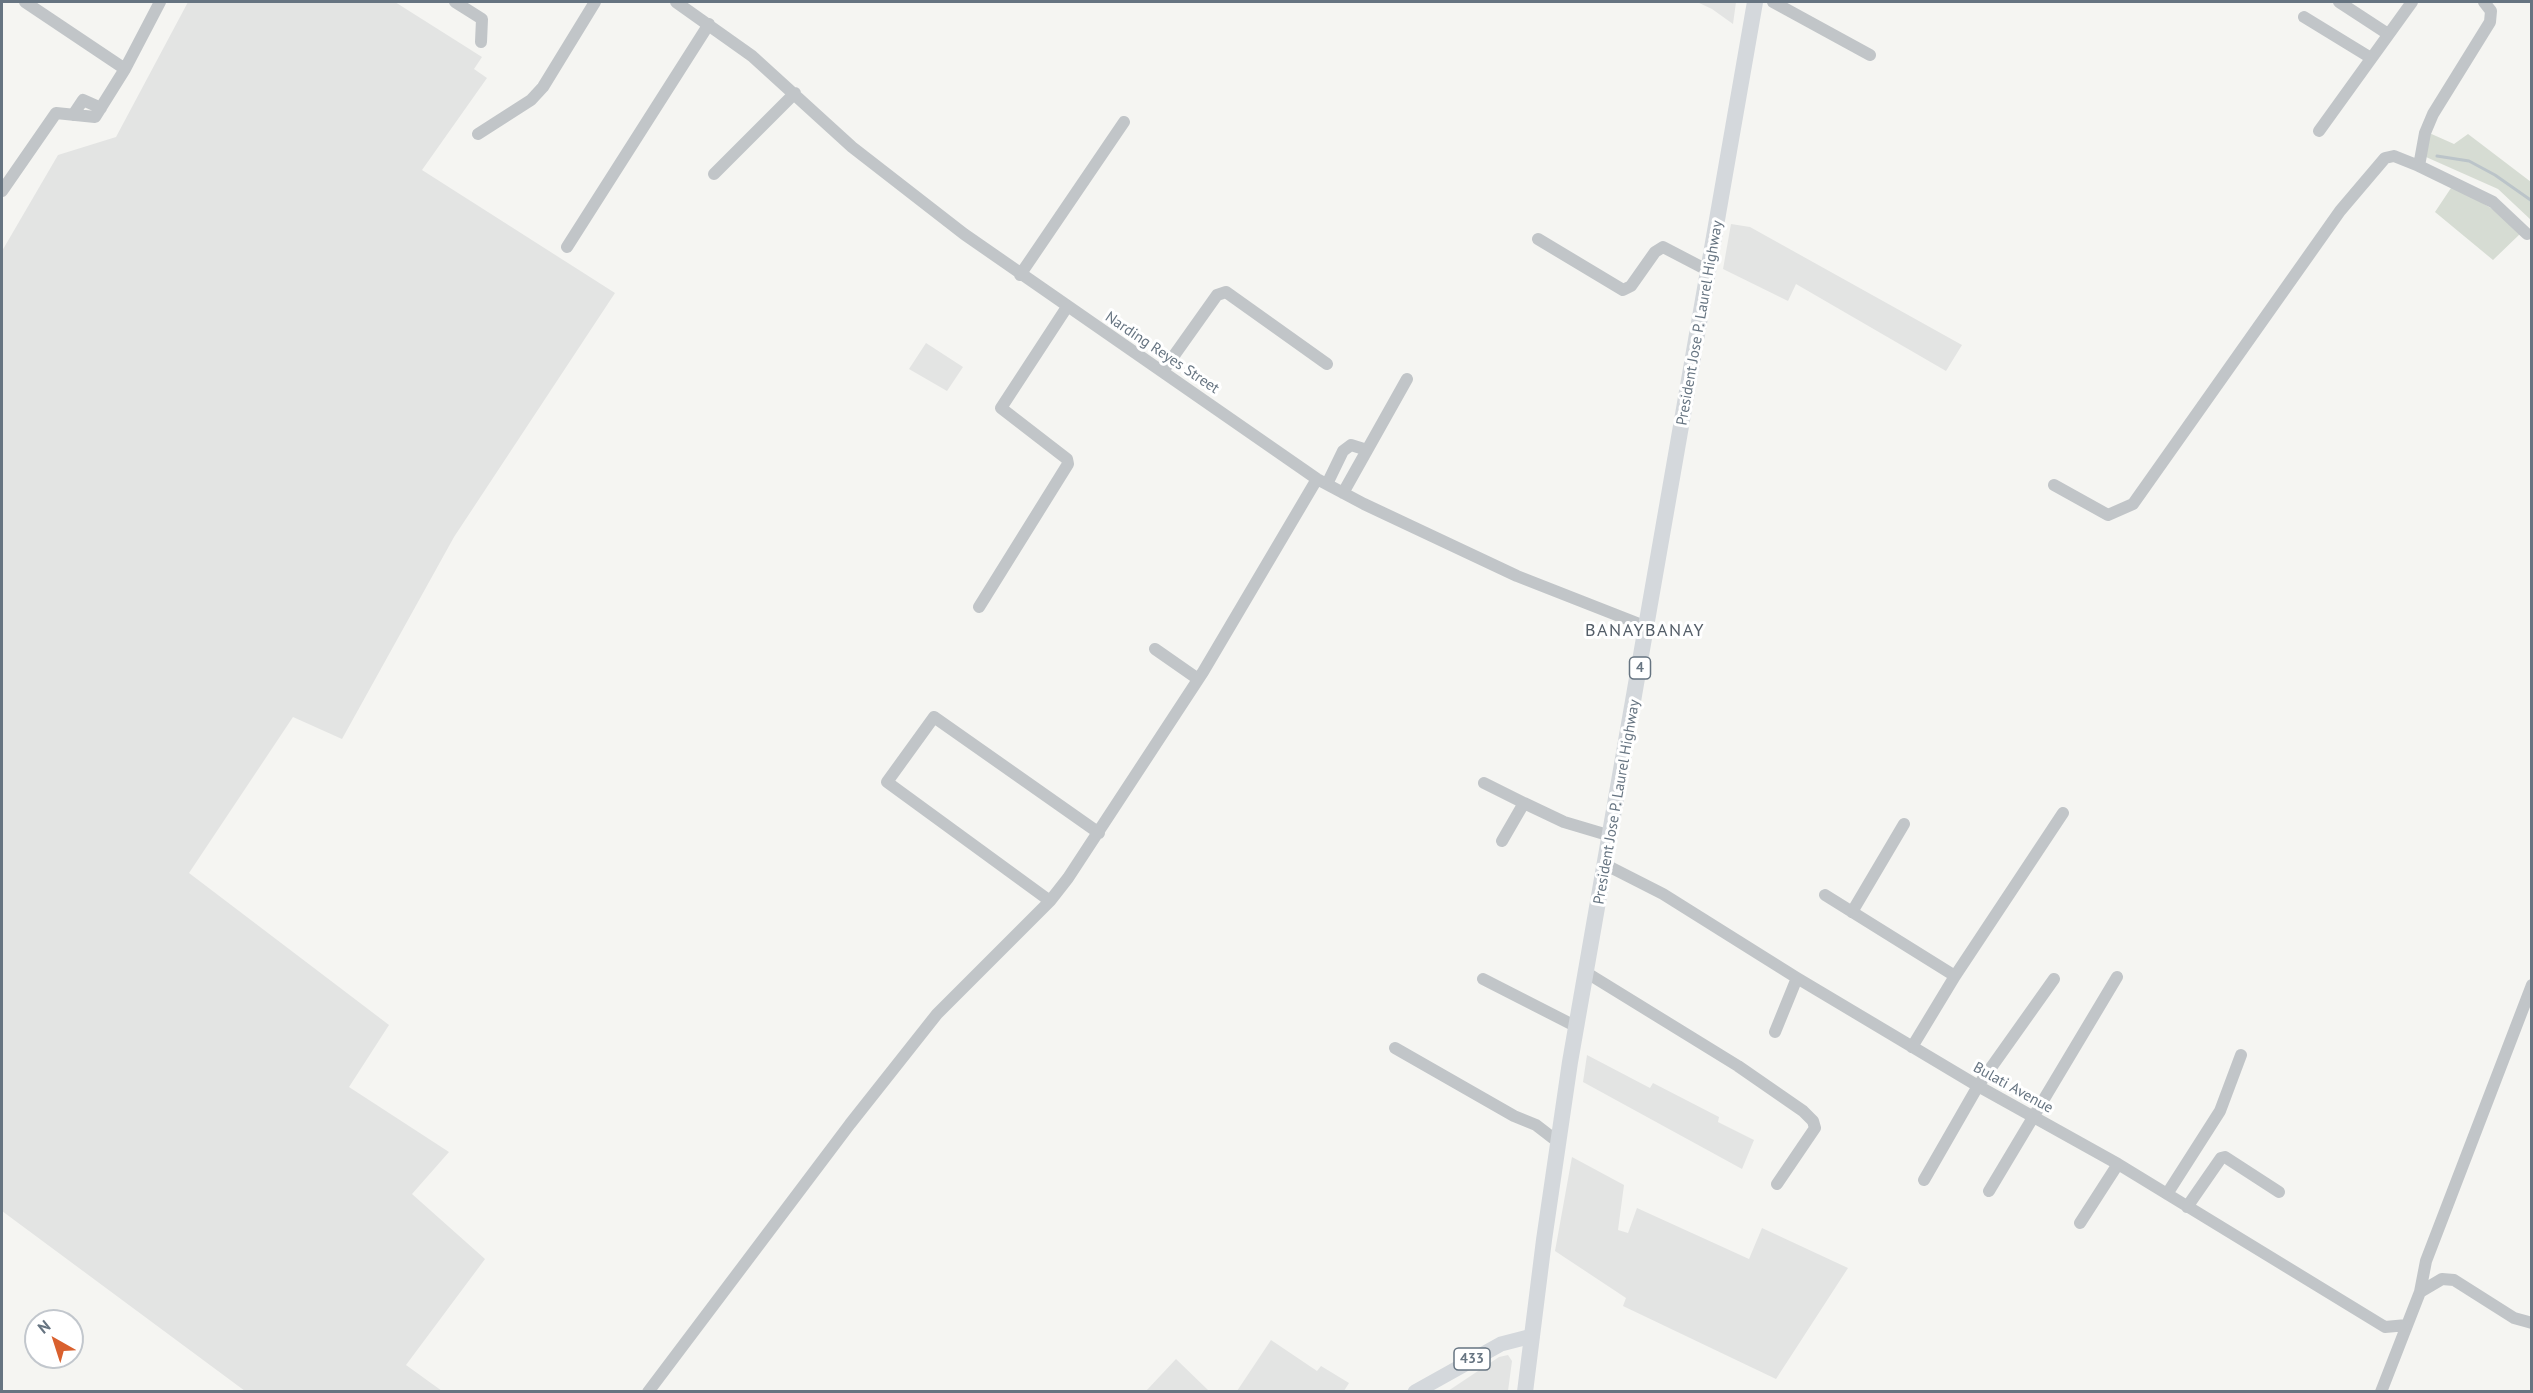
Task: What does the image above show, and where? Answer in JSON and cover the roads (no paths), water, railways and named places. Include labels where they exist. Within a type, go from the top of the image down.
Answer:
[{"type":"highway","name":"President Jose P. Laurel Highway","points":[[1525,1392],[1558,1142],[1577,1027],[1755,2]]},
{"type":"main road","name":"433","points":[[1415,1392],[1501,1344],[1532,1336]]},
{"type":"street","points":[[25,2],[125,69]]},
{"type":"street","points":[[2,189],[52,116],[61,112],[92,118],[101,108],[125,69],[160,2]]},
{"type":"street","points":[[455,2],[482,19],[481,42]]},
{"type":"street","points":[[478,134],[531,100],[543,87],[595,2]]},
{"type":"street","name":"Narding Reyes Street","points":[[676,2],[709,24],[795,93],[852,147],[1020,275],[1322,482],[1517,576],[1647,627]]},
{"type":"street","points":[[1773,2],[1870,55]]},
{"type":"street","points":[[2339,2],[2388,34]]},
{"type":"street","points":[[2319,131],[2412,2]]},
{"type":"street","points":[[2419,166],[2425,132],[2433,114],[2490,22],[2491,11],[2484,2]]},
{"type":"street","points":[[2304,17],[2371,58]]},
{"type":"street","points":[[567,247],[709,24]]},
{"type":"street","points":[[714,174],[795,93]]},
{"type":"street","points":[[73,115],[83,99],[101,108]]},
{"type":"street","points":[[1020,275],[1124,122]]},
{"type":"street","points":[[2054,485],[2108,515],[2133,504],[2340,211],[2385,158],[2394,156],[2419,166],[2493,202],[2527,234]]},
{"type":"street","points":[[1538,239],[1623,290],[1631,286],[1655,252],[1663,247],[1709,271]]},
{"type":"street","points":[[1163,371],[1217,295],[1226,292],[1327,364]]},
{"type":"street","points":[[979,607],[1068,464],[1066,459],[1001,408],[1067,307]]},
{"type":"street","points":[[1343,493],[1407,379]]},
{"type":"street","points":[[648,1392],[850,1124],[937,1014],[1050,901],[1099,833],[1343,451],[1351,445],[1367,450]]},
{"type":"street","points":[[1155,649],[1198,679]]},
{"type":"street","points":[[1050,901],[887,782],[934,717],[1099,833]]},
{"type":"street","points":[[1485,783],[1564,822],[1611,836]]},
{"type":"street","points":[[1502,841],[1524,803]]},
{"type":"street","points":[[1912,1047],[1955,976],[2063,813]]},
{"type":"street","points":[[1852,912],[1904,824]]},
{"type":"street","name":"Bulati Avenue","points":[[1606,865],[1663,894],[1912,1047],[2118,1164],[2385,1327],[2407,1325]]},
{"type":"street","points":[[1825,895],[1955,976]]},
{"type":"street","points":[[1587,973],[1738,1066],[1803,1111],[1813,1121],[1815,1128],[1777,1184]]},
{"type":"street","points":[[1989,1191],[2117,977]]},
{"type":"street","points":[[1775,1032],[1797,978]]},
{"type":"street","points":[[1484,979],[1577,1027]]},
{"type":"street","points":[[1924,1180],[1978,1086],[2054,979]]},
{"type":"street","points":[[2381,1392],[2420,1292],[2426,1260],[2532,985]]},
{"type":"street","points":[[1395,1048],[1514,1116],[1536,1125],[1558,1142]]},
{"type":"street","points":[[2167,1194],[2220,1110],[2241,1055]]},
{"type":"street","points":[[2187,1207],[2221,1158],[2225,1157],[2279,1192]]},
{"type":"street","points":[[2080,1223],[2118,1164]]},
{"type":"street","points":[[2420,1292],[2442,1279],[2454,1280],[2514,1318],[2532,1323]]},
{"type":"waterway","points":[[2437,156],[2469,161],[2495,175],[2532,201]]},
{"type":"district","name":"BANAYBANAY","points":[[1645,631]]}]
